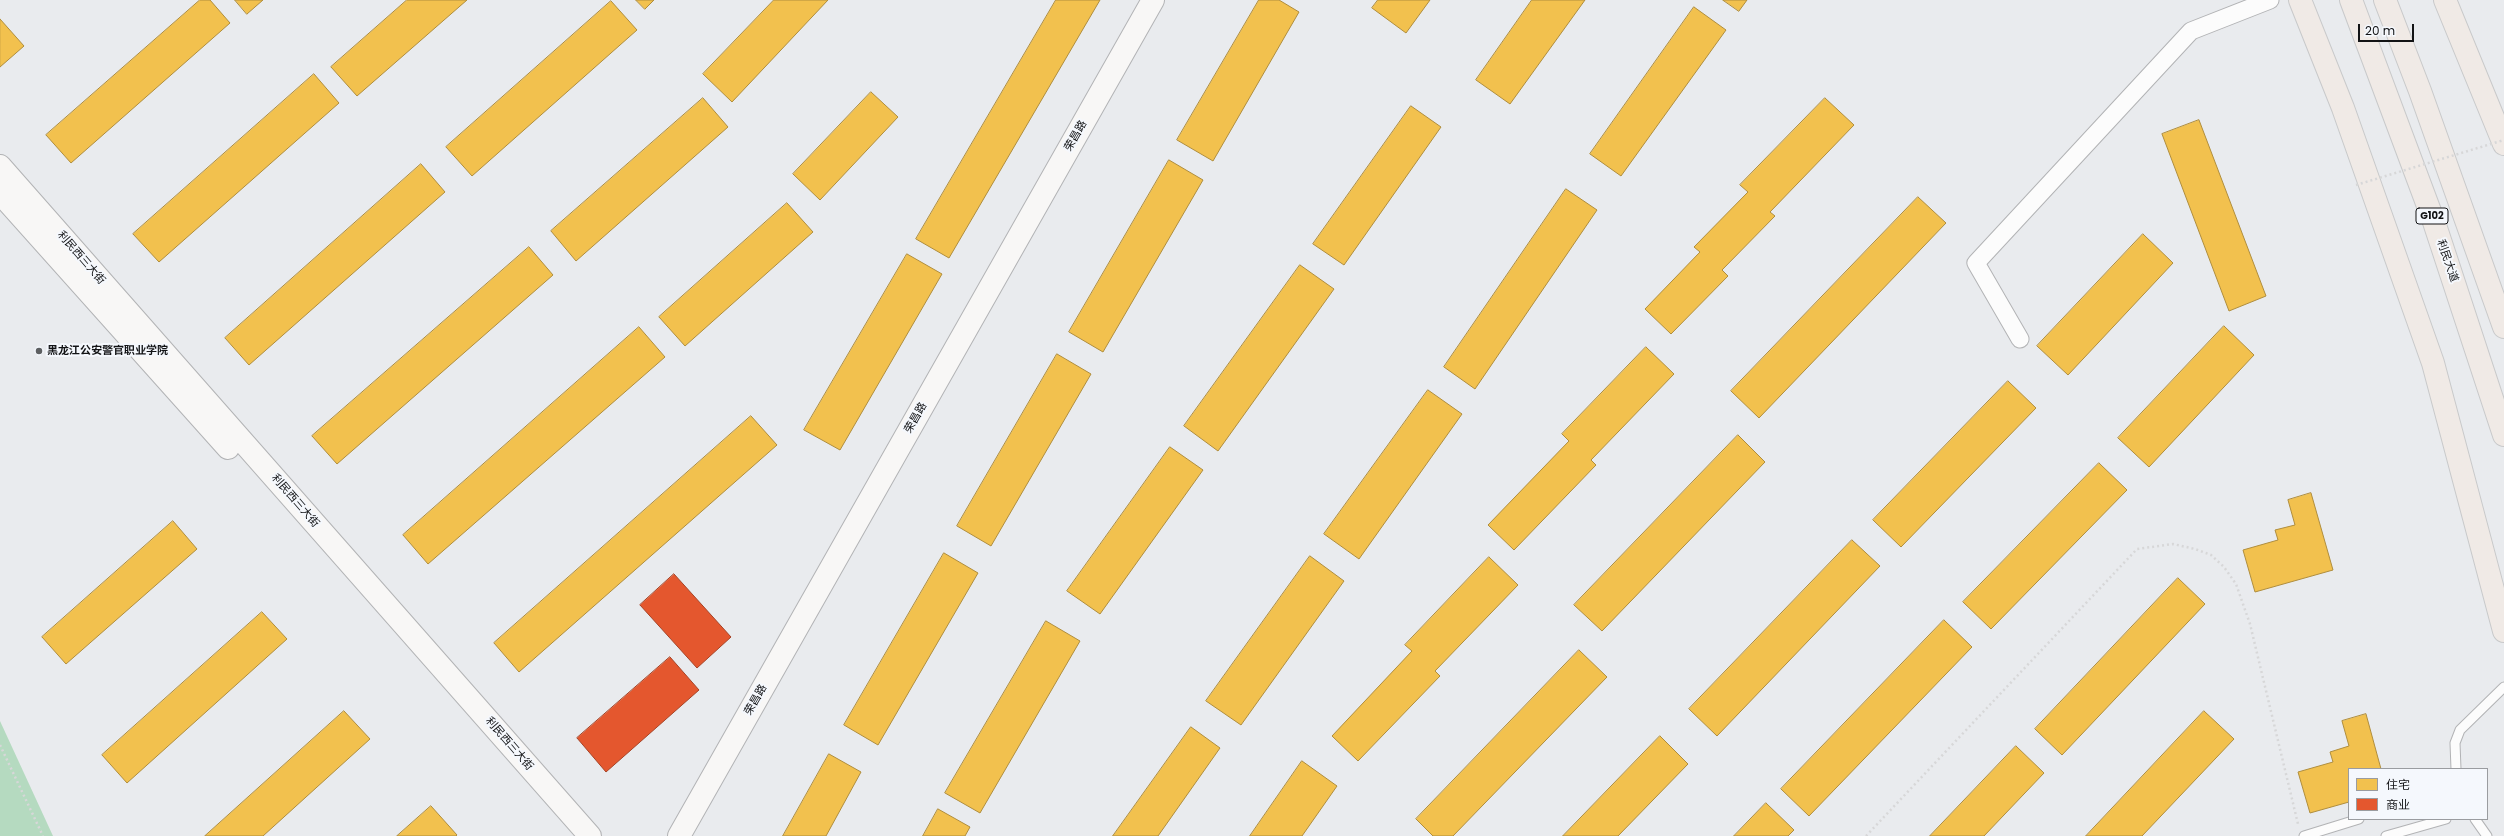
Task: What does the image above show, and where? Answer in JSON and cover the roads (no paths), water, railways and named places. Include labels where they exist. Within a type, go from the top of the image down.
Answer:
[{"type":"highway","points":[[2300,0],[2343,108],[2433,363],[2504,632]]},
{"type":"highway","name":"利民大道","points":[[2351,0],[2434,222],[2475,342],[2504,435]]},
{"type":"highway","name":"G102","points":[[2385,0],[2420,91],[2504,327]]},
{"type":"highway","points":[[2445,0],[2504,144]]},
{"type":"main road","name":"荣昌路","points":[[679,836],[1152,0]]},
{"type":"main road","name":"利民西三大街","points":[[0,166],[590,836]]},
{"type":"main road","name":"利民西三大街","points":[[0,193],[574,836]]},
{"type":"street","points":[[2020,339],[1976,263],[2191,31],[2270,0]]},
{"type":"lane","points":[[2456,768],[2455,743],[2460,730],[2504,687]]},
{"type":"lane","points":[[2302,832],[2355,820]]},
{"type":"lane","points":[[2386,836],[2442,820]]},
{"type":"lane","points":[[2476,820],[2487,836]]},
{"type":"place","name":"黑龙江公安警官职业学院","points":[[39,351]]}]
